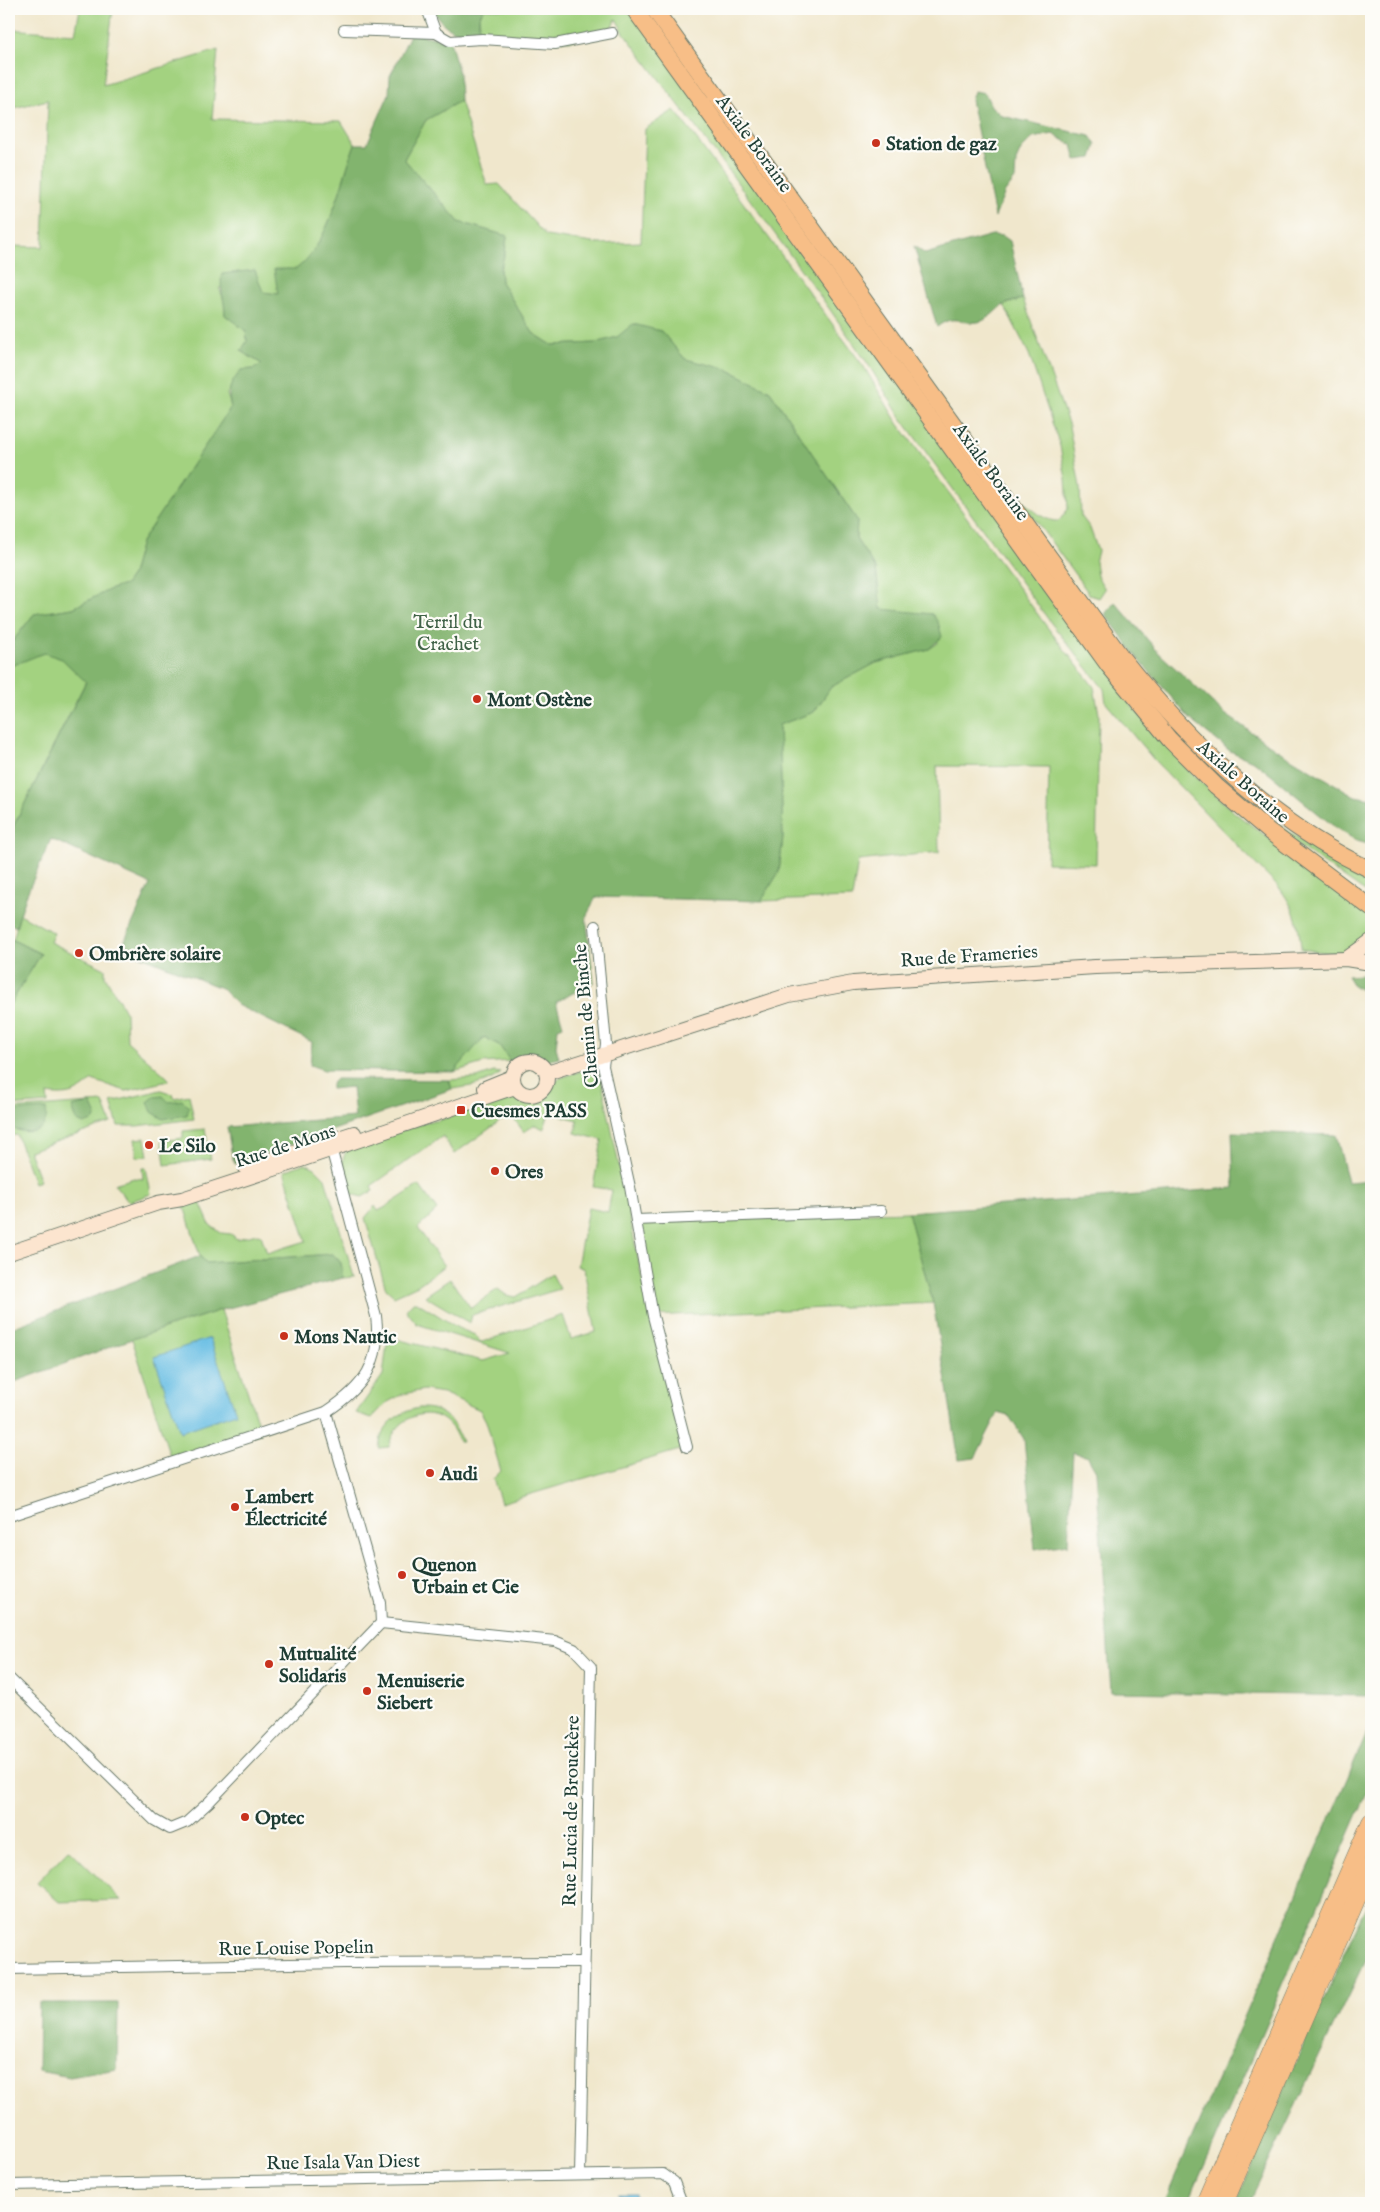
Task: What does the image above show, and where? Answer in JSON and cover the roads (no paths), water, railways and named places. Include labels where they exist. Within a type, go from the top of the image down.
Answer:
[{"type":"highway","name":"Axiale Boraine","points":[[634,9],[1109,666],[1146,713],[1194,765],[1240,808],[1371,908]]},
{"type":"highway","name":"Axiale Boraine","points":[[654,9],[1122,658],[1163,709],[1216,763],[1258,798],[1312,837],[1371,870]]},
{"type":"highway","points":[[1204,2203],[1371,1822]]},
{"type":"highway","points":[[1224,2203],[1371,1865]]},
{"type":"main road","points":[[1346,959],[1371,941]]},
{"type":"main road","name":"Rue de Frameries","points":[[605,1054],[789,995],[853,983],[1095,967],[1346,959],[1371,963]]},
{"type":"main road","points":[[547,1074],[605,1054]]},
{"type":"main road","points":[[529,1060],[541,1064],[547,1074],[547,1082],[538,1093],[528,1096],[513,1082],[517,1065],[529,1060]]},
{"type":"main road","name":"Rue de Mons","points":[[9,1253],[172,1200],[182,1199],[261,1168],[513,1082]]},
{"type":"street","points":[[428,9],[436,33]]},
{"type":"street","points":[[344,30],[436,33],[450,41],[482,39],[556,44],[612,33]]},
{"type":"street","name":"Chemin de Binche","points":[[595,926],[605,1054],[603,1066],[636,1220],[653,1316],[687,1447]]},
{"type":"street","points":[[9,1516],[326,1412],[340,1402],[367,1374],[376,1357],[378,1335],[376,1316],[330,1145]]},
{"type":"street","points":[[636,1220],[882,1211]]},
{"type":"street","points":[[9,1678],[154,1820],[170,1829],[187,1822],[209,1802],[381,1623],[380,1602],[326,1412]]},
{"type":"street","name":"Rue Lucia de Brouckère","points":[[381,1623],[554,1641],[574,1649],[591,1667],[580,2175]]},
{"type":"street","name":"Rue Louise Popelin","points":[[9,1969],[344,1963],[584,1962]]},
{"type":"street","name":"Rue Isala Van Diest","points":[[9,2185],[663,2174],[674,2182],[682,2203]]},
{"type":"water","points":[[210,1338],[236,1413],[180,1432],[154,1357]]},
{"type":"water","points":[[619,2193],[636,2193],[636,2203],[619,2203]]},
{"type":"place","name":"Station de gaz","points":[[876,143]]},
{"type":"place","name":"Mont Ostène","points":[[477,699]]},
{"type":"place","name":"Ombrière solaire","points":[[79,953]]},
{"type":"place","name":"Cuesmes PASS","points":[[461,1110]]},
{"type":"place","name":"Le Silo","points":[[149,1145]]},
{"type":"place","name":"Ores","points":[[495,1171]]},
{"type":"place","name":"Mons Nautic","points":[[284,1336]]},
{"type":"place","name":"Audi","points":[[430,1473]]},
{"type":"place","name":"Lambert Électricité","points":[[235,1507]]},
{"type":"place","name":"Quenon Urbain et Cie","points":[[402,1575]]},
{"type":"place","name":"Mutualité Solidaris","points":[[269,1664]]},
{"type":"place","name":"Menuiserie Siebert","points":[[367,1691]]},
{"type":"place","name":"Optec","points":[[245,1817]]},
{"type":"park label","name":"Terril du Crachet","points":[[448,632]]}]
